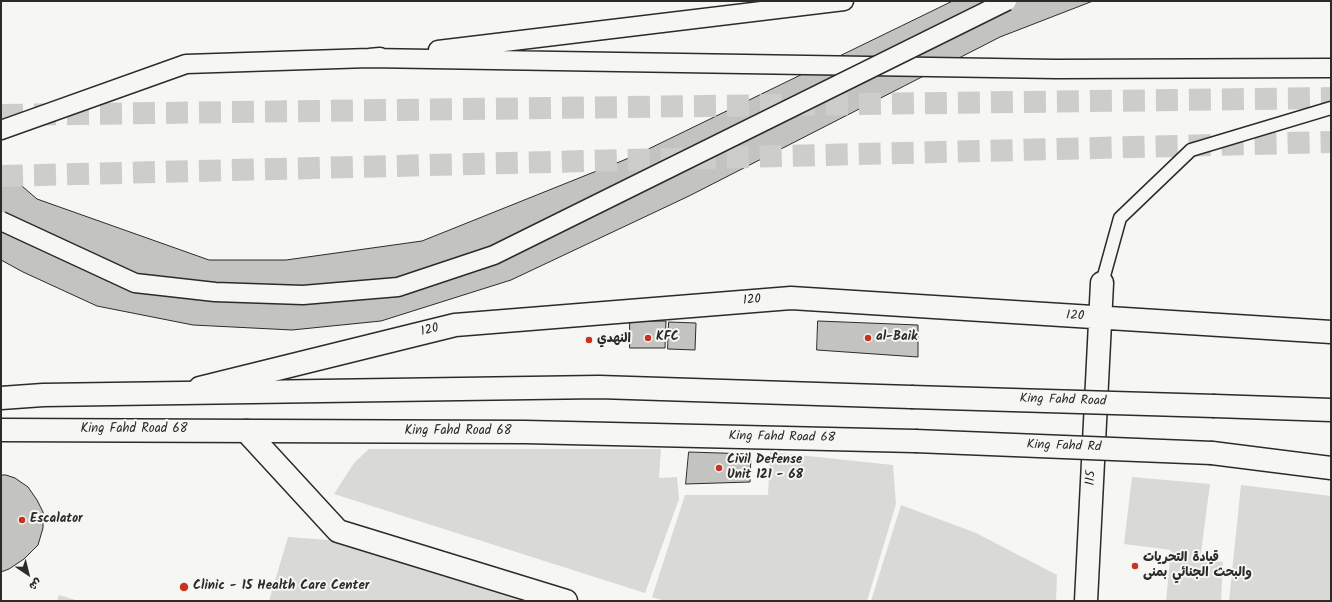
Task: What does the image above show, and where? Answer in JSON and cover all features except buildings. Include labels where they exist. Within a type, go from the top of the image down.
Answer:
[{"type":"main road","name":"115","points":[[1086,601],[1102,283]]},
{"type":"main road","name":"120","points":[[182,393],[455,325],[791,298],[1100,319],[1331,332]]},
{"type":"main road","name":"King Fahd Road","points":[[182,393],[599,387],[1331,410]]},
{"type":"main road","points":[[1,398],[43,395],[182,393]]},
{"type":"main road","name":"King Fahd Road 68","points":[[1,430],[525,432],[915,441]]},
{"type":"main road","points":[[246,431],[338,531],[566,601]]},
{"type":"main road","name":"King Fahd Rd","points":[[915,441],[1212,453],[1331,468]]},
{"type":"street","points":[[369,58],[844,1]]},
{"type":"street","points":[[1,222],[135,283],[215,292],[303,295],[398,287],[494,255],[1007,1]]},
{"type":"street","points":[[1,130],[186,64],[369,58],[1056,69],[1331,68]]},
{"type":"lane","points":[[1102,283],[1120,218],[1191,150],[1331,108]]},
{"type":"shaded area","points":[[369,449],[661,449],[659,478],[677,477],[679,499],[645,593],[334,494],[354,463]]},
{"type":"shaded area","points":[[770,452],[893,465],[896,504],[867,601],[665,601],[652,597],[685,495],[768,495]]},
{"type":"shaded area","points":[[1132,477],[1210,484],[1200,560],[1223,562],[1221,601],[1166,601],[1171,550],[1124,544]]},
{"type":"shaded area","points":[[1241,485],[1331,496],[1331,601],[1229,601]]},
{"type":"shaded area","points":[[901,505],[976,533],[1057,575],[1056,601],[871,601]]},
{"type":"shaded area","points":[[288,537],[329,540],[523,601],[269,601]]},
{"type":"shaded area","points":[[59,595],[79,601],[57,601]]},
{"type":"tunnel","points":[[1,115],[1331,98]]},
{"type":"tunnel","points":[[1,176],[1331,142]]},
{"type":"place","name":"KFC","points":[[648,338]]},
{"type":"place","name":"al-Baik","points":[[868,338]]},
{"type":"place","name":"النهدي","points":[[589,340]]},
{"type":"place","name":"Civil Defense Unit 121 - 68","points":[[719,468]]},
{"type":"place","name":"Escalator","points":[[22,520]]},
{"type":"place","name":"قيادة التحريات والبحث الجنائي بمنى","points":[[1135,566]]},
{"type":"place","name":"Clinic - 15 Health Care Center","points":[[184,587]]}]
